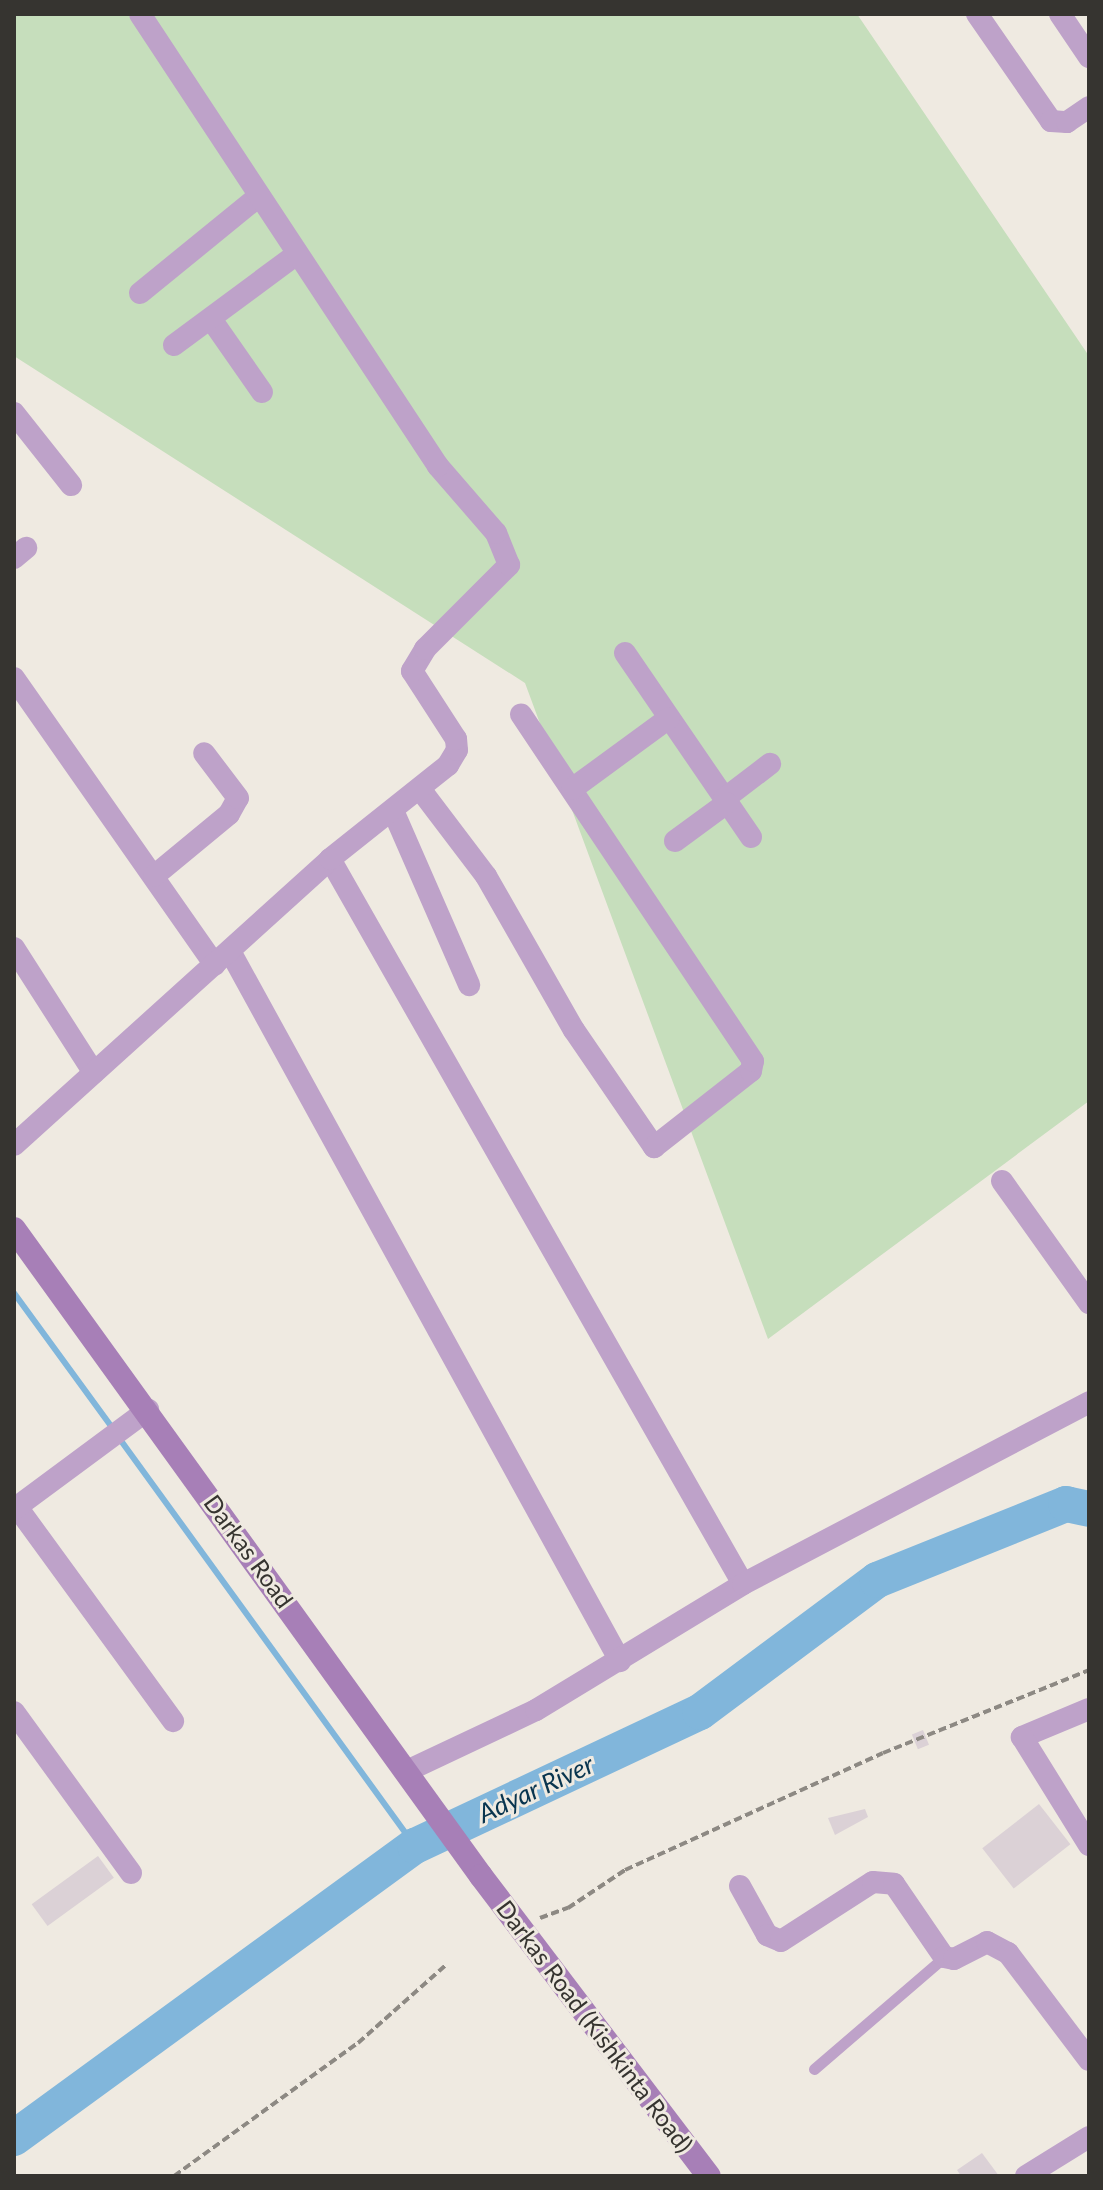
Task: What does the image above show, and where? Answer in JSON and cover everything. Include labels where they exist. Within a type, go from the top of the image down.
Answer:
[{"type":"main road","name":"Darkas Road","points":[[14,1229],[148,1410],[481,1876]]},
{"type":"main road","name":"Darkas Road (Kishkinta Road)","points":[[481,1876],[709,2176]]},
{"type":"street","points":[[14,1145],[330,859],[394,813],[457,750],[456,739],[412,671],[425,649],[501,578],[509,565],[506,550],[438,466],[140,14]]},
{"type":"street","points":[[977,14],[1051,121],[1067,122],[1089,107]]},
{"type":"street","points":[[1060,14],[1089,57]]},
{"type":"street","points":[[140,293],[259,196]]},
{"type":"street","points":[[174,345],[297,254]]},
{"type":"street","points":[[211,319],[262,392]]},
{"type":"street","points":[[14,413],[71,485]]},
{"type":"street","points":[[625,653],[751,837]]},
{"type":"street","points":[[14,678],[154,876],[223,959],[620,1661]]},
{"type":"street","points":[[420,789],[486,876],[574,1030],[654,1147],[751,1071],[753,1061],[521,714]]},
{"type":"street","points":[[572,789],[669,718]]},
{"type":"street","points":[[154,876],[229,814],[238,798],[204,753]]},
{"type":"street","points":[[675,841],[770,764]]},
{"type":"street","points":[[394,813],[469,985]]},
{"type":"street","points":[[330,859],[743,1584]]},
{"type":"street","points":[[14,948],[94,1073]]},
{"type":"street","points":[[1002,1181],[1089,1303]]},
{"type":"street","points":[[407,1771],[536,1710],[743,1584],[1089,1402]]},
{"type":"street","points":[[148,1410],[16,1508],[173,1721]]},
{"type":"street","points":[[1089,1709],[1022,1737],[1089,1845]]},
{"type":"street","points":[[14,1712],[131,1873]]},
{"type":"street","points":[[740,1886],[767,1935],[781,1941],[884,1880],[902,1894],[944,1957],[954,1959],[987,1942],[1008,1953],[1089,2060]]},
{"type":"street","points":[[1026,2176],[1089,2137]]},
{"type":"lane","points":[[814,2069],[944,1957]]},
{"type":"path","points":[[519,1926],[568,1908],[625,1870],[868,1760],[1089,1670]]},
{"type":"path","points":[[174,2176],[358,2043],[447,1964]]},
{"type":"green space","points":[[14,14],[857,14],[1089,356],[1089,1101],[768,1339],[525,683],[14,356]]},
{"type":"building","points":[[923,1730],[929,1745],[918,1749],[912,1734]]},
{"type":"building","points":[[1039,1804],[1070,1844],[1014,1889],[982,1848]]},
{"type":"building","points":[[865,1809],[868,1817],[835,1835],[828,1818]]},
{"type":"building","points":[[98,1856],[114,1878],[48,1926],[32,1904]]},
{"type":"building","points":[[982,2153],[999,2176],[961,2176],[957,2170]]},
{"type":"waterway","points":[[14,1293],[113,1429]]},
{"type":"waterway","points":[[119,1438],[415,1846]]},
{"type":"waterway","name":"Adyar River","points":[[14,2138],[415,1846],[700,1712],[877,1580],[1066,1504],[1089,1509]]}]
